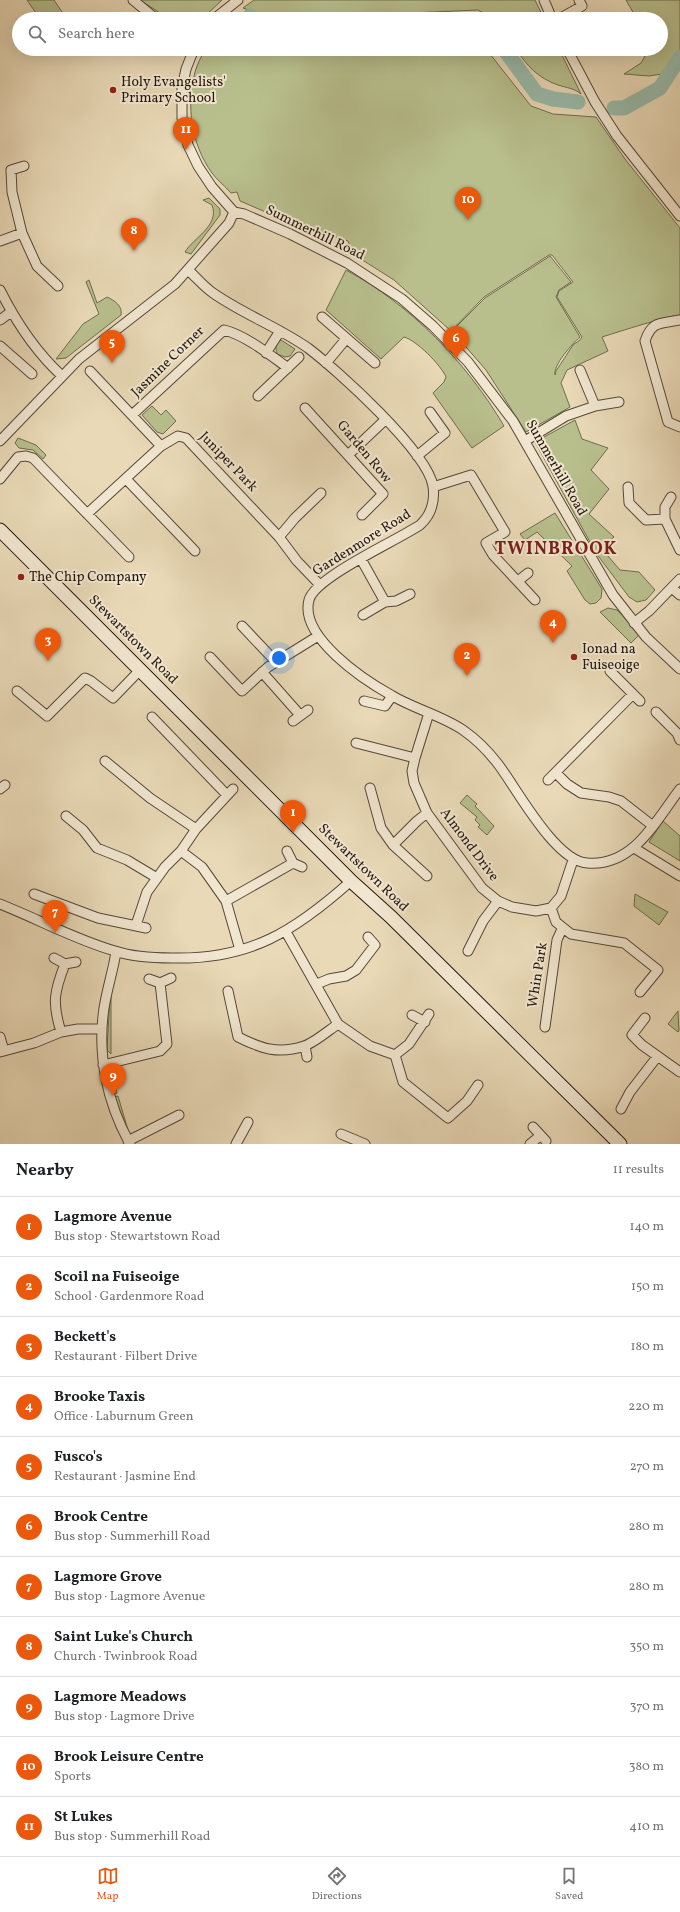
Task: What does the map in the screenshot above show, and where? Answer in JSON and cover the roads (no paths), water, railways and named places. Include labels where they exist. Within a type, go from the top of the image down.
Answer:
[{"type":"main road","name":"Stewartstown Road","points":[[0,530],[351,880],[556,1079],[612,1142]]},
{"type":"street","points":[[133,0],[148,12]]},
{"type":"street","points":[[223,12],[238,0]]},
{"type":"street","points":[[544,0],[549,12]]},
{"type":"street","points":[[571,12],[582,6],[579,0]]},
{"type":"street","points":[[0,441],[80,359],[176,284],[189,271],[229,223],[234,212],[205,177],[188,145],[182,118],[182,88],[186,69],[191,56]]},
{"type":"street","points":[[571,56],[595,102],[617,136],[680,216]]},
{"type":"street","points":[[24,166],[11,170],[12,192],[22,233],[37,266],[58,286]]},
{"type":"street","name":"Summerhill Road","points":[[234,212],[244,214],[330,254],[402,299],[433,326],[468,362],[513,421],[613,595],[646,637],[680,669]]},
{"type":"street","points":[[0,241],[22,233]]},
{"type":"street","name":"Gardenmore Road","points":[[189,271],[213,293],[280,330],[308,348],[326,363],[386,419],[417,456],[430,478],[433,487],[433,505],[428,517],[412,530],[319,584],[309,600],[309,615],[318,636],[343,661],[392,696],[462,729],[474,738],[490,754],[528,809],[562,851],[574,860],[585,864],[603,863],[626,855],[653,826],[680,789]]},
{"type":"street","points":[[0,290],[11,312],[38,350],[62,376]]},
{"type":"street","points":[[0,320],[11,312]]},
{"type":"street","points":[[322,317],[375,363]]},
{"type":"street","points":[[680,320],[657,324],[649,329],[645,341],[668,422],[680,427]]},
{"type":"street","name":"Jasmine Corner","points":[[132,416],[224,330],[231,332],[288,368]]},
{"type":"street","points":[[266,353],[280,330]]},
{"type":"street","points":[[326,363],[346,339]]},
{"type":"street","points":[[0,346],[32,374]]},
{"type":"street","points":[[258,396],[300,357]]},
{"type":"street","points":[[580,370],[595,406]]},
{"type":"street","points":[[90,371],[161,446]]},
{"type":"street","points":[[525,441],[566,416],[595,406],[619,402]]},
{"type":"street","name":"Garden Row","points":[[306,408],[383,494],[362,515]]},
{"type":"street","points":[[417,456],[445,433],[430,412]]},
{"type":"street","points":[[348,455],[386,419]]},
{"type":"street","name":"Juniper Park","points":[[87,514],[161,446],[178,436],[186,438],[279,537],[297,561],[319,584]]},
{"type":"street","points":[[0,479],[18,457],[26,456],[32,458],[129,557]]},
{"type":"street","points":[[433,487],[471,475],[505,532],[486,543],[493,555],[535,600]]},
{"type":"street","points":[[126,479],[195,552]]},
{"type":"street","points":[[628,487],[629,503],[646,520],[665,519]]},
{"type":"street","points":[[279,537],[295,518],[321,493]]},
{"type":"street","points":[[671,497],[665,507],[665,519],[680,550]]},
{"type":"street","points":[[361,559],[385,602]]},
{"type":"street","points":[[518,581],[528,572]]},
{"type":"street","points":[[634,623],[680,580]]},
{"type":"street","points":[[672,588],[680,595]]},
{"type":"street","points":[[362,615],[385,602],[396,601],[410,594]]},
{"type":"street","points":[[242,626],[276,662]]},
{"type":"street","points":[[210,656],[242,691],[262,672],[318,636]]},
{"type":"street","points":[[17,691],[47,716],[85,678],[113,698],[140,670]]},
{"type":"street","points":[[610,671],[640,701]]},
{"type":"street","points":[[262,672],[304,713],[293,721]]},
{"type":"street","points":[[548,780],[633,694]]},
{"type":"street","points":[[364,701],[385,706],[392,696]]},
{"type":"street","points":[[656,712],[679,735]]},
{"type":"street","name":"Almond Drive","points":[[429,713],[414,758],[412,771],[414,783],[427,813],[482,888],[498,901],[512,907],[536,911],[551,908]]},
{"type":"street","points":[[136,925],[147,892],[165,867],[181,851],[196,830],[230,792],[152,717]]},
{"type":"street","points":[[356,744],[414,758]]},
{"type":"street","points":[[105,761],[150,798],[196,830]]},
{"type":"street","points":[[556,773],[567,784],[581,793],[609,797],[621,801],[653,826]]},
{"type":"street","points":[[370,788],[381,828],[393,845],[427,876]]},
{"type":"street","name":"Almond Drive","points":[[393,845],[427,813]]},
{"type":"street","points":[[66,816],[83,830],[97,848],[127,860],[157,878]]},
{"type":"street","points":[[634,848],[680,876]]},
{"type":"street","points":[[181,851],[202,867],[226,901],[240,950]]},
{"type":"street","points":[[287,851],[293,863],[302,867]]},
{"type":"street","points":[[574,860],[561,896],[551,908],[556,922],[562,929],[571,934],[624,943],[658,970],[640,992]]},
{"type":"street","points":[[226,901],[293,863]]},
{"type":"street","points":[[0,904],[116,952],[155,958],[193,959],[224,955],[264,942],[286,932],[309,917],[351,880]]},
{"type":"street","points":[[34,894],[98,918],[146,928]]},
{"type":"street","points":[[468,951],[483,921],[498,901]]},
{"type":"street","name":"Whin Park","points":[[545,1027],[557,940],[562,929]]},
{"type":"street","points":[[286,932],[317,984],[338,1024],[370,1046],[395,1055]]},
{"type":"street","points":[[317,984],[329,979],[346,976],[356,970],[375,945],[368,937]]},
{"type":"street","points":[[116,952],[104,1009],[102,1029],[103,1065],[110,1099],[129,1142],[179,1115]]},
{"type":"street","points":[[54,958],[65,964],[76,962]]},
{"type":"street","points":[[62,1032],[56,1017],[54,992],[65,964]]},
{"type":"street","points":[[148,979],[160,983],[171,978]]},
{"type":"street","points":[[103,1065],[160,1051],[167,1044],[160,983]]},
{"type":"street","points":[[232,996],[238,1037],[258,1047],[272,1051],[304,1046],[338,1024]]},
{"type":"street","points":[[395,1055],[410,1044],[427,1018],[412,1015]]},
{"type":"street","points":[[645,1018],[632,1035],[657,1057],[680,1072]]},
{"type":"street","points":[[0,1037],[2,1051],[34,1043],[62,1032],[78,1029],[102,1029]]},
{"type":"street","points":[[304,1046],[307,1057]]},
{"type":"street","points":[[395,1055],[403,1082],[448,1118],[468,1101],[478,1085]]},
{"type":"street","points":[[620,1109],[630,1092],[657,1057]]},
{"type":"street","points":[[236,1144],[248,1122]]},
{"type":"street","points":[[530,1144],[543,1138],[533,1127]]},
{"type":"street","points":[[341,1134],[365,1144]]},
{"type":"waterway","points":[[509,56],[537,94],[553,99],[578,102]]},
{"type":"waterway","points":[[614,108],[624,108],[660,88],[680,57]]},
{"type":"place","name":"Holy Evangelists' Primary School","points":[[113,90]]},
{"type":"place","name":"St Lukes","points":[[186,150]]},
{"type":"place","name":"Brook Leisure Centre","points":[[468,220]]},
{"type":"place","name":"Saint Luke's Church","points":[[134,251]]},
{"type":"place","name":"Brook Centre","points":[[456,359]]},
{"type":"place","name":"Fusco's","points":[[112,363]]},
{"type":"place","name":"The Chip Company","points":[[21,577]]},
{"type":"place","name":"Brooke Taxis","points":[[553,643]]},
{"type":"place","name":"Ionad na Fuiseoige","points":[[574,657]]},
{"type":"place","name":"Beckett's","points":[[48,661]]},
{"type":"place","name":"Scoil na Fuiseoige","points":[[467,676]]},
{"type":"place","name":"Lagmore Avenue","points":[[293,833]]},
{"type":"place","name":"Lagmore Grove","points":[[55,933]]},
{"type":"place","name":"Lagmore Meadows","points":[[113,1096]]},
{"type":"district","name":"TWINBROOK","points":[[556,549]]}]
